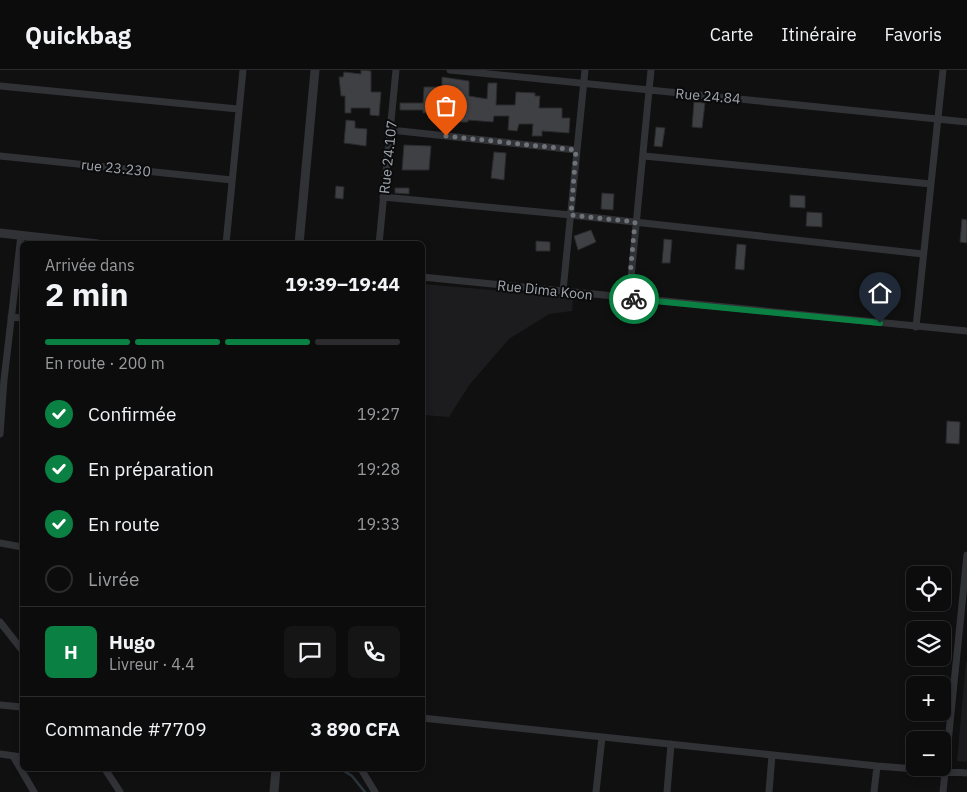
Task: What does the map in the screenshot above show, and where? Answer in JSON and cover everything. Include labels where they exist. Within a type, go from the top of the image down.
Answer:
[{"type":"street","points":[[226,241],[243,70]]},
{"type":"street","points":[[299,241],[315,70]]},
{"type":"street","name":"Rue 24.107","points":[[379,241],[396,70]]},
{"type":"street","name":"Rue 24.84","points":[[450,70],[967,122]]},
{"type":"street","points":[[563,291],[585,70]]},
{"type":"street","points":[[628,298],[635,222],[644,156],[651,70]]},
{"type":"street","points":[[916,327],[943,70]]},
{"type":"street","points":[[0,86],[238,109]]},
{"type":"street","points":[[391,130],[576,150]]},
{"type":"street","name":"rue 23.230","points":[[0,156],[232,180]]},
{"type":"street","points":[[644,156],[931,184]]},
{"type":"street","points":[[383,198],[571,215],[923,254]]},
{"type":"street","points":[[0,233],[72,241]]},
{"type":"street","points":[[20,241],[21,235]]},
{"type":"street","points":[[0,434],[2,380],[12,317],[20,244]]},
{"type":"street","name":"Rue Dima Koon","points":[[425,277],[967,331]]},
{"type":"street","points":[[12,317],[20,318]]},
{"type":"street","points":[[0,544],[20,548]]},
{"type":"street","points":[[948,731],[967,555]]},
{"type":"street","points":[[0,622],[20,647]]},
{"type":"street","points":[[0,705],[20,707]]},
{"type":"street","points":[[425,718],[906,768]]},
{"type":"street","points":[[596,792],[602,736]]},
{"type":"street","points":[[667,792],[671,744]]},
{"type":"street","points":[[0,754],[20,757]]},
{"type":"street","points":[[769,792],[772,755]]},
{"type":"street","points":[[13,756],[20,768]]},
{"type":"street","points":[[874,792],[876,766]]},
{"type":"street","points":[[22,771],[34,792]]},
{"type":"street","points":[[106,771],[120,792]]},
{"type":"street","points":[[274,792],[276,771]]},
{"type":"street","points":[[362,771],[375,792]]},
{"type":"street","points":[[951,772],[967,773]]},
{"type":"street","points":[[943,792],[944,776]]},
{"type":"shaded area","points":[[425,284],[573,297],[572,311],[549,314],[509,339],[470,384],[449,417],[425,415]]},
{"type":"shaded area","points":[[967,662],[967,762],[957,761]]},
{"type":"building","points":[[361,70],[371,71],[371,92],[381,92],[379,116],[370,115],[370,108],[351,108],[351,113],[345,113],[345,96],[341,96],[339,77],[343,77],[344,72],[361,74]]},
{"type":"building","points":[[442,77],[469,81],[469,96],[487,99],[488,83],[497,83],[496,105],[515,105],[516,92],[535,93],[535,96],[540,96],[539,108],[562,108],[562,118],[570,118],[569,133],[542,131],[542,136],[532,136],[533,124],[519,124],[517,131],[508,130],[509,116],[494,116],[493,122],[468,120],[468,122],[460,122],[460,112],[454,110],[423,113],[423,110],[400,110],[400,103],[423,103],[424,87],[442,87]]},
{"type":"building","points":[[694,102],[705,103],[702,128],[692,127]]},
{"type":"building","points":[[346,120],[355,121],[355,128],[367,129],[366,146],[344,143]]},
{"type":"building","points":[[656,127],[665,128],[662,147],[654,146]]},
{"type":"building","points":[[404,145],[431,146],[429,170],[402,170]]},
{"type":"building","points":[[494,152],[506,153],[504,180],[491,178]]},
{"type":"building","points":[[336,186],[344,187],[343,199],[335,198]]},
{"type":"building","points":[[395,188],[409,188],[409,194],[395,193]]},
{"type":"building","points":[[602,193],[614,194],[613,210],[601,209]]},
{"type":"building","points":[[790,195],[805,196],[805,208],[790,207]]},
{"type":"building","points":[[807,212],[822,213],[822,227],[806,226]]},
{"type":"building","points":[[962,219],[967,220],[967,243],[960,242]]},
{"type":"building","points":[[591,230],[596,242],[578,250],[574,236]]},
{"type":"building","points":[[664,239],[672,240],[670,263],[662,263]]},
{"type":"building","points":[[536,241],[550,242],[550,251],[536,251]]},
{"type":"building","points":[[737,244],[746,245],[744,270],[735,269]]},
{"type":"building","points":[[947,421],[960,422],[959,444],[946,443]]},
{"type":"waterway","points":[[344,771],[352,776],[365,792]]},
{"type":"way so far","points":[[446,136],[576,150],[571,215],[635,222],[628,298],[634,299]]},
{"type":"route","points":[[634,299],[880,323]]}]
